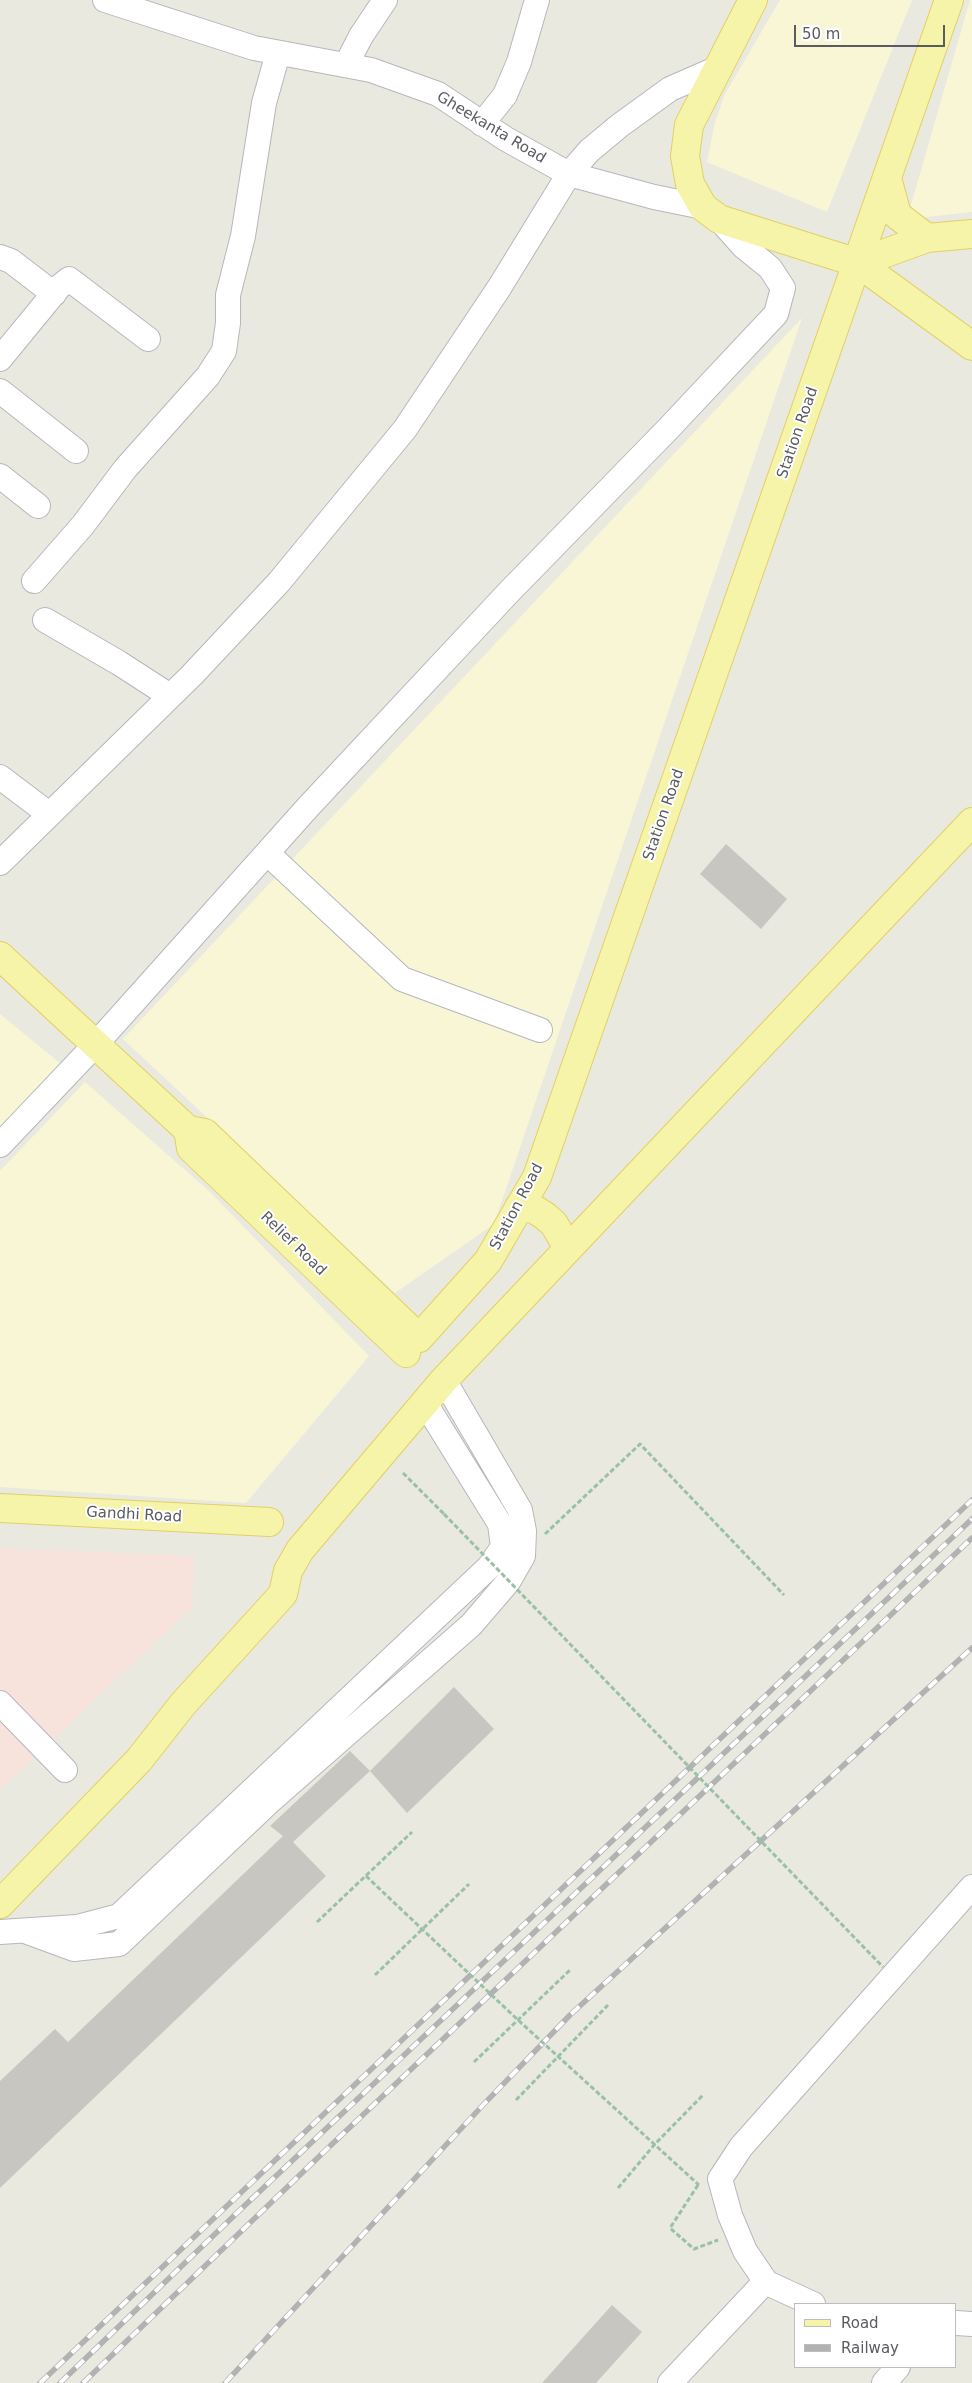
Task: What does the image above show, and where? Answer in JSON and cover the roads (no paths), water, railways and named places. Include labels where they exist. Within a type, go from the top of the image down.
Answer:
[{"type":"main road","points":[[711,213],[690,184],[685,156],[689,125],[753,0]]},
{"type":"main road","name":"Station Road","points":[[412,1345],[488,1261],[537,1177],[949,0]]},
{"type":"main road","points":[[886,178],[897,215],[927,238]]},
{"type":"main road","name":"Gheekanta Road","points":[[711,213],[858,263]]},
{"type":"main road","points":[[858,263],[927,238],[972,234]]},
{"type":"main road","points":[[858,263],[972,346]]},
{"type":"main road","points":[[0,1904],[134,1766],[183,1704],[283,1594],[288,1571],[300,1550],[444,1380],[972,822]]},
{"type":"main road","name":"Relief Road","points":[[3,965],[95,1045],[188,1130],[191,1148],[412,1345]]},
{"type":"main road","points":[[519,1207],[534,1209],[545,1216],[554,1224],[568,1248]]},
{"type":"main road","name":"Gandhi Road","points":[[0,1508],[269,1522]]},
{"type":"street","name":"Gheekanta Road","points":[[105,0],[254,48],[371,70],[438,94],[482,124],[568,174],[711,213]]},
{"type":"street","points":[[346,65],[385,0]]},
{"type":"street","points":[[482,124],[505,95],[519,62],[537,0]]},
{"type":"street","points":[[34,581],[83,525],[125,470],[208,376],[224,351],[228,323],[228,295],[244,236],[264,103],[278,52]]},
{"type":"street","points":[[0,863],[170,696],[279,582],[405,429],[499,288],[568,174],[588,152],[670,89],[718,68]]},
{"type":"street","points":[[0,1145],[95,1045],[266,853],[508,593],[668,429],[776,314],[783,288],[770,268],[744,247],[711,213]]},
{"type":"street","points":[[0,257],[11,261],[54,294]]},
{"type":"street","points":[[0,359],[54,294],[69,279],[148,339]]},
{"type":"street","points":[[0,391],[76,451]]},
{"type":"street","points":[[0,476],[38,506]]},
{"type":"street","points":[[45,620],[119,663],[170,696]]},
{"type":"street","points":[[0,777],[49,814]]},
{"type":"street","points":[[266,853],[402,980],[540,1030]]},
{"type":"street","points":[[25,1931],[74,1949],[119,1944],[269,1802],[471,1625],[508,1582],[522,1556],[524,1531],[520,1510],[444,1380]]},
{"type":"street","points":[[0,1932],[77,1927],[119,1916],[489,1568],[503,1547],[500,1524],[425,1403]]},
{"type":"street","points":[[0,1703],[65,1770]]},
{"type":"street","points":[[811,2303],[766,2282],[745,2251],[730,2215],[720,2179],[741,2147],[972,1887]]},
{"type":"street","points":[[670,2383],[766,2282]]},
{"type":"street","points":[[957,2323],[972,2324]]},
{"type":"street","points":[[884,2383],[897,2368]]},
{"type":"railway","points":[[40,2383],[972,1500]]},
{"type":"railway","points":[[60,2383],[240,2210],[972,1519]]},
{"type":"railway","points":[[83,2383],[328,2148],[972,1538]]},
{"type":"railway","points":[[225,2383],[483,2105],[570,2015],[972,1648]]}]
